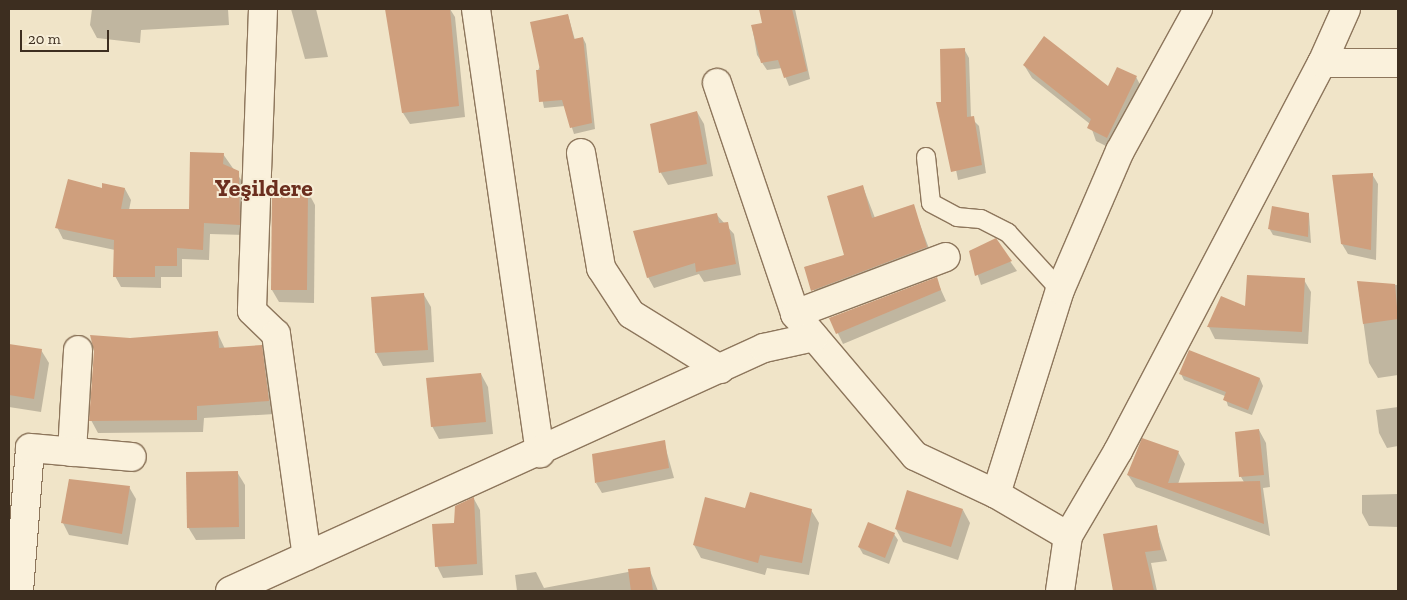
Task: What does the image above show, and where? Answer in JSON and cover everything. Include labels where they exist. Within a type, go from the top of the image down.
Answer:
[{"type":"street","points":[[263,9],[252,311],[276,334],[298,560],[285,591]]},
{"type":"street","points":[[476,9],[540,453]]},
{"type":"street","points":[[996,494],[1060,290],[1120,151],[1198,9]]},
{"type":"street","points":[[1060,591],[1068,536],[1118,451],[1322,62],[1346,9]]},
{"type":"street","points":[[1322,62],[1398,63]]},
{"type":"street","points":[[717,83],[795,314],[915,456],[996,494],[1068,536]]},
{"type":"street","points":[[581,153],[600,268],[631,314],[720,369]]},
{"type":"street","points":[[795,314],[946,257]]},
{"type":"street","points":[[230,591],[540,453],[764,348],[814,337]]},
{"type":"street","points":[[72,452],[78,350]]},
{"type":"street","points":[[19,591],[30,448],[132,457]]},
{"type":"lane","points":[[926,157],[931,203],[957,218],[982,219],[1008,233],[1060,290]]},
{"type":"building","points":[[385,9],[450,9],[459,106],[402,113]]},
{"type":"building","points":[[759,9],[792,9],[807,71],[784,78],[778,60],[761,63],[751,25],[762,23]]},
{"type":"building","points":[[568,14],[574,39],[583,37],[592,123],[570,128],[562,100],[539,102],[536,70],[540,70],[530,22]]},
{"type":"building","points":[[1044,36],[1108,86],[1117,67],[1137,76],[1107,138],[1087,128],[1091,119],[1023,65]]},
{"type":"building","points":[[965,48],[967,117],[974,116],[982,165],[951,172],[936,102],[941,102],[940,49]]},
{"type":"building","points":[[697,111],[707,164],[659,173],[650,124]]},
{"type":"building","points":[[190,152],[224,153],[223,164],[239,171],[240,225],[204,223],[203,250],[177,248],[177,266],[155,266],[155,277],[113,277],[114,240],[55,228],[68,179],[102,188],[102,183],[125,188],[121,209],[189,209]]},
{"type":"building","points":[[1373,173],[1371,250],[1341,244],[1332,175]]},
{"type":"building","points":[[863,185],[872,218],[914,204],[927,247],[811,291],[804,267],[844,255],[827,196]]},
{"type":"building","points":[[272,191],[308,191],[307,290],[271,290]]},
{"type":"building","points":[[1272,206],[1309,213],[1308,237],[1268,229]]},
{"type":"building","points":[[717,213],[719,223],[728,222],[736,264],[696,272],[695,263],[647,278],[633,231]]},
{"type":"building","points":[[996,238],[1012,261],[975,276],[969,251]]},
{"type":"building","points":[[1247,275],[1305,278],[1302,332],[1207,327],[1221,296],[1245,306]]},
{"type":"building","points":[[937,277],[941,290],[836,334],[829,318]]},
{"type":"building","points":[[1357,281],[1395,284],[1398,319],[1363,324]]},
{"type":"building","points":[[424,293],[428,350],[375,353],[371,297]]},
{"type":"building","points":[[218,331],[219,348],[262,345],[269,401],[197,406],[197,420],[89,421],[94,351],[90,335],[130,338]]},
{"type":"building","points":[[9,344],[42,349],[34,399],[9,395]]},
{"type":"building","points":[[1189,350],[1260,378],[1248,410],[1223,400],[1226,392],[1179,374]]},
{"type":"building","points":[[481,373],[486,422],[431,427],[426,378]]},
{"type":"building","points":[[1259,429],[1264,475],[1239,477],[1235,432]]},
{"type":"building","points":[[1142,438],[1179,451],[1168,483],[1260,481],[1264,524],[1127,475]]},
{"type":"building","points":[[665,440],[669,468],[595,483],[592,454]]},
{"type":"building","points":[[238,471],[239,527],[187,528],[186,472]]},
{"type":"building","points":[[69,479],[130,486],[122,534],[61,523]]},
{"type":"building","points":[[907,490],[963,509],[951,547],[895,529]]},
{"type":"building","points":[[750,492],[812,509],[802,563],[760,555],[758,563],[693,545],[705,497],[745,508]]},
{"type":"building","points":[[474,497],[477,564],[435,567],[432,524],[454,523],[455,506]]},
{"type":"building","points":[[868,522],[895,533],[885,558],[858,547]]},
{"type":"building","points":[[1157,525],[1161,550],[1145,552],[1154,591],[1113,591],[1103,534]]},
{"type":"building","points":[[650,567],[653,591],[631,591],[628,569]]},
{"type":"district","name":"Yeşildere","points":[[264,188]]}]
